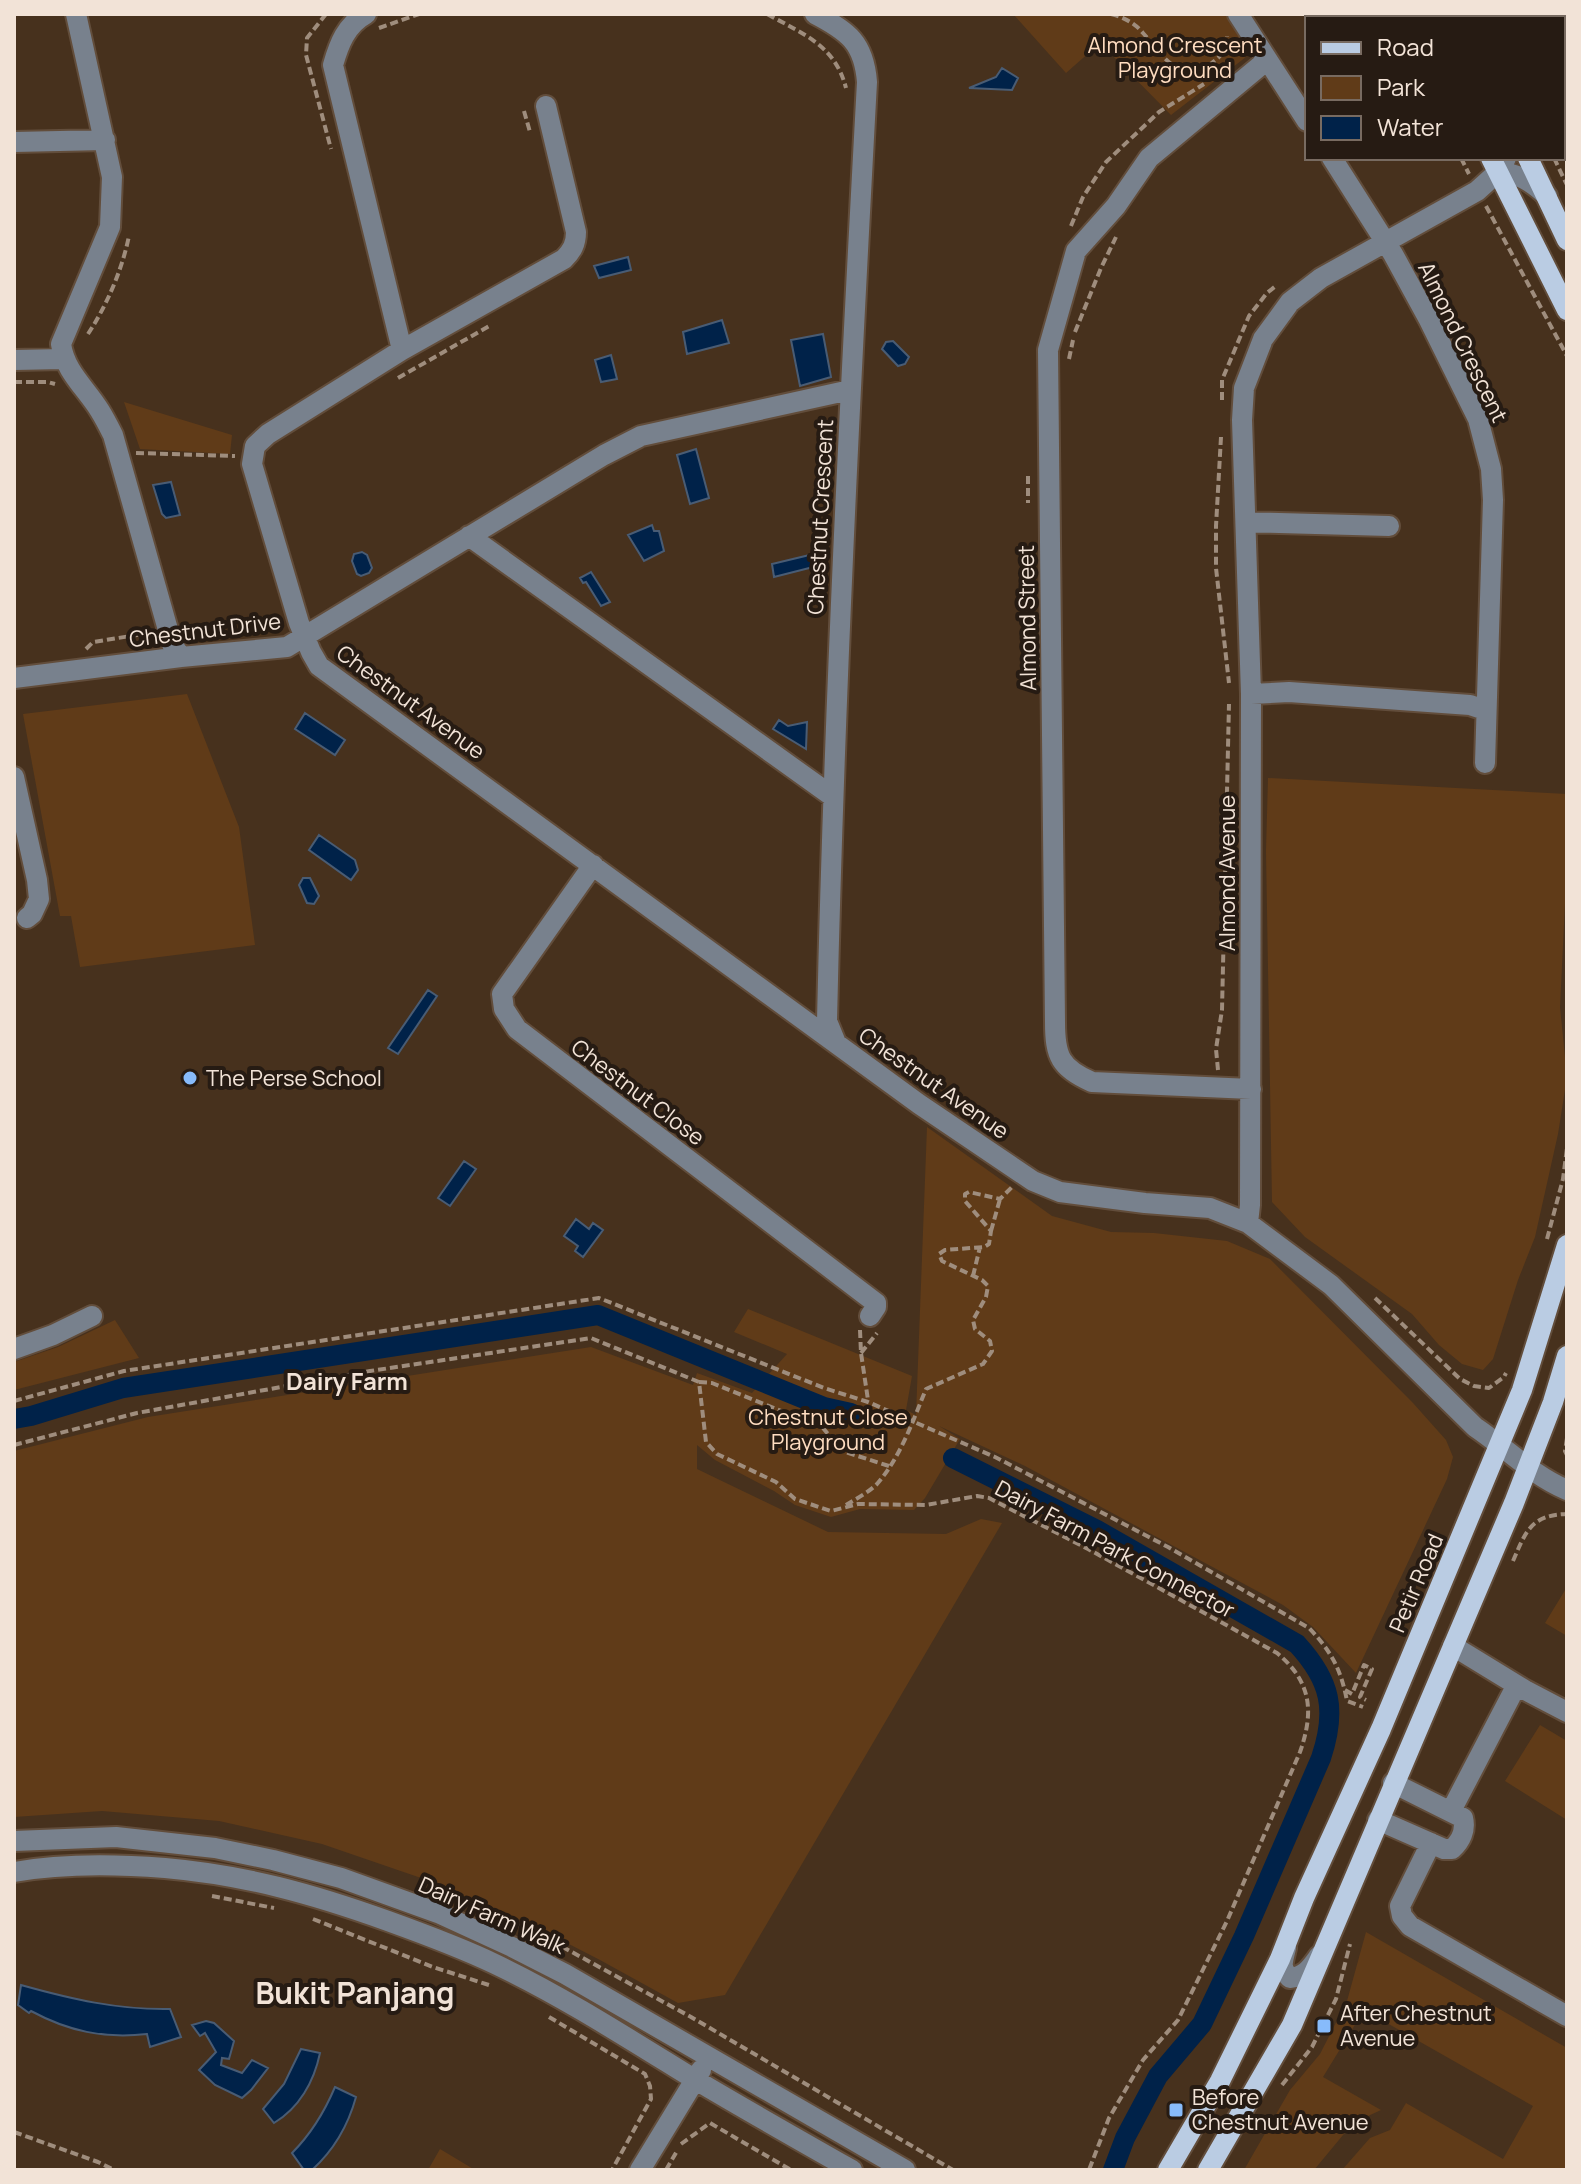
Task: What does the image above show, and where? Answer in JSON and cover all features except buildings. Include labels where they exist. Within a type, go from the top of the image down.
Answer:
[{"type":"main road","points":[[1529,160],[1567,240]]},
{"type":"main road","points":[[1498,163],[1567,310]]},
{"type":"main road","name":"Petir Road","points":[[1168,2170],[1220,2081],[1280,1959],[1304,1898],[1381,1729],[1522,1390],[1567,1245]]},
{"type":"main road","name":"Petir Road","points":[[1208,2170],[1292,2025],[1528,1468],[1567,1356]]},
{"type":"street","points":[[76,14],[112,177],[110,227],[61,344],[63,359],[100,410],[113,435],[172,644],[181,657]]},
{"type":"street","name":"Chestnut Crescent","points":[[815,14],[850,35],[866,65],[867,82],[832,796],[827,1021],[836,1044]]},
{"type":"street","points":[[368,23],[355,20],[340,41],[333,65],[402,350]]},
{"type":"street","points":[[1232,22],[1266,61],[1305,118]]},
{"type":"street","name":"Almond Street","points":[[1251,1089],[1092,1082],[1073,1074],[1060,1058],[1055,1041],[1048,350],[1076,251],[1116,206],[1149,158],[1266,61]]},
{"type":"street","points":[[304,637],[252,464],[252,454],[261,439],[402,350],[564,259],[574,247],[576,232],[546,106]]},
{"type":"street","points":[[14,142],[105,140]]},
{"type":"street","name":"Almond Crescent","points":[[1333,160],[1386,241],[1429,320],[1478,419],[1491,469],[1485,763]]},
{"type":"street","points":[[1498,163],[1547,196]]},
{"type":"street","name":"Almond Avenue","points":[[1248,1223],[1251,694],[1242,420],[1244,388],[1263,339],[1290,302],[1321,278],[1477,191],[1498,163]]},
{"type":"street","points":[[14,360],[63,359]]},
{"type":"street","name":"Chestnut Drive","points":[[14,678],[287,647],[604,455],[641,436],[850,390]]},
{"type":"street","points":[[1246,522],[1389,526]]},
{"type":"street","points":[[469,536],[832,796]]},
{"type":"street","name":"Chestnut Avenue","points":[[304,637],[319,666],[919,1104],[1033,1181],[1060,1192],[1210,1208],[1248,1223],[1331,1285],[1475,1427],[1528,1468],[1567,1490]]},
{"type":"street","points":[[1251,694],[1289,692],[1470,705],[1485,710]]},
{"type":"street","points":[[14,777],[39,899],[27,918]]},
{"type":"street","name":"Chestnut Close","points":[[593,865],[502,994],[504,1009],[517,1029],[876,1303],[870,1325]]},
{"type":"street","points":[[14,1349],[92,1316]]},
{"type":"street","points":[[1453,1646],[1567,1712]]},
{"type":"street","points":[[1451,1811],[1512,1694],[1525,1690]]},
{"type":"street","points":[[1378,1820],[1444,1849],[1452,1849],[1463,1834],[1463,1818],[1393,1783]]},
{"type":"street","name":"Dairy Farm Walk","points":[[14,1841],[116,1837],[215,1848],[341,1878],[438,1913],[565,1974],[905,2170]]},
{"type":"street","points":[[1431,1843],[1400,1906],[1402,1916],[1410,1926],[1567,2016]]},
{"type":"street","name":"Dairy Farm Walk","points":[[14,1872],[109,1864],[201,1871],[256,1881],[340,1903],[430,1936],[566,2001],[852,2170]]},
{"type":"street","name":"Petir Road","points":[[1291,1932],[1282,1962],[1283,1971],[1290,1978],[1309,1971],[1324,1949]]},
{"type":"street","points":[[640,2170],[709,2057]]},
{"type":"path","points":[[326,14],[307,38],[306,55],[335,163]]},
{"type":"path","points":[[368,23],[419,14]]},
{"type":"path","points":[[767,14],[815,41],[833,59],[842,71],[849,100]]},
{"type":"path","points":[[1111,14],[1137,27],[1169,64],[1180,70],[1196,70],[1214,62],[1227,44],[1232,22]]},
{"type":"path","points":[[1071,225],[1083,197],[1106,162],[1159,112],[1211,80]]},
{"type":"path","points":[[524,111],[532,138]]},
{"type":"path","points":[[1555,160],[1567,185]]},
{"type":"path","points":[[1477,191],[1567,356]]},
{"type":"path","points":[[1068,365],[1074,334],[1120,230]]},
{"type":"path","points":[[82,344],[125,257],[130,234]]},
{"type":"path","points":[[1221,411],[1222,380],[1249,316],[1267,293],[1279,284]]},
{"type":"path","points":[[387,384],[493,324]]},
{"type":"path","points":[[14,382],[58,385]]},
{"type":"path","points":[[1221,426],[1216,568],[1230,689]]},
{"type":"path","points":[[132,453],[238,459],[239,449]]},
{"type":"path","points":[[1028,470],[1028,516]]},
{"type":"path","points":[[84,651],[93,642],[143,634],[149,629]]},
{"type":"path","points":[[1204,1069],[1219,1070],[1216,1049],[1222,1010],[1229,705]]},
{"type":"path","points":[[843,1508],[875,1486],[889,1466],[926,1389],[983,1364],[992,1351],[990,1341],[975,1329],[973,1320],[988,1295],[986,1282],[942,1261],[939,1254],[945,1250],[989,1244],[1000,1199],[1013,1185]]},
{"type":"path","points":[[991,1231],[965,1201],[965,1194],[969,1192],[1000,1199]]},
{"type":"path","points":[[973,1276],[980,1247]]},
{"type":"path","points":[[14,1401],[124,1371],[599,1298],[824,1388],[913,1420],[1025,1471],[1181,1554],[1309,1628],[1340,1670],[1347,1701],[1363,1707]]},
{"type":"path","points":[[868,1402],[861,1353],[870,1325]]},
{"type":"path","points":[[861,1353],[870,1325]]},
{"type":"path","points":[[14,1445],[137,1413],[370,1371],[591,1338],[823,1428],[842,1451],[889,1466]]},
{"type":"path","points":[[234,1343],[236,1354]]},
{"type":"path","name":"Dairy Farm Park Connector","points":[[699,1382],[706,1442],[717,1454],[776,1482],[795,1499],[831,1511],[858,1504],[926,1505],[977,1496],[989,1498],[1277,1653],[1291,1665],[1300,1679],[1307,1698],[1307,1732],[1288,1780],[1227,1921],[1178,2020],[1143,2060],[1109,2118],[1089,2170]]},
{"type":"path","points":[[1567,1438],[1567,1455]]},
{"type":"path","points":[[1549,1515],[1567,1514]]},
{"type":"path","points":[[1345,1690],[1352,1694],[1364,1665],[1372,1669],[1360,1697],[1366,1700]]},
{"type":"path","points":[[203,1894],[274,1908]]},
{"type":"path","points":[[310,1917],[503,1992]]},
{"type":"path","points":[[542,2013],[645,2074],[651,2099],[612,2170]]},
{"type":"path","points":[[666,2170],[683,2141],[710,2123],[791,2170]]},
{"type":"path","points":[[14,2132],[114,2170]]},
{"type":"green space","name":"Almond Crescent Playground","points":[[1013,14],[1230,14],[1255,50],[1171,115],[1100,43],[1066,73]]},
{"type":"green space","points":[[124,402],[232,435],[230,454],[140,449]]},
{"type":"green space","points":[[187,694],[239,827],[255,945],[80,967],[71,916],[60,916],[23,714]]},
{"type":"green space","points":[[1268,778],[1567,794],[1560,1007],[1567,1077],[1535,1237],[1493,1359],[1483,1370],[1462,1364],[1439,1345],[1412,1314],[1305,1237],[1272,1202],[1266,851]]},
{"type":"green space","name":"Chestnut Close Playground","points":[[927,1127],[1052,1216],[1111,1232],[1227,1241],[1270,1259],[1446,1440],[1453,1457],[1447,1479],[1356,1673],[1313,1627],[1283,1605],[1025,1466],[939,1426],[960,1439],[925,1498],[914,1510],[860,1509],[831,1517],[795,1505],[715,1460],[697,1445],[697,1469],[828,1532],[946,1534],[981,1519],[1002,1523],[725,1995],[678,2003],[526,1922],[424,1879],[322,1844],[219,1821],[102,1811],[14,1817],[14,1451],[148,1417],[591,1347],[693,1385],[697,1373],[752,1393],[787,1354],[734,1332],[748,1309],[912,1376],[906,1410],[916,1415]]},
{"type":"green space","points":[[115,1320],[139,1358],[14,1390],[14,1362],[58,1347]]},
{"type":"green space","points":[[1567,1587],[1567,1636],[1545,1623]]},
{"type":"green space","points":[[1540,1725],[1567,1741],[1567,1820],[1505,1781]]},
{"type":"green space","points":[[1366,1932],[1567,2048],[1567,2170],[1342,2170],[1370,2138],[1390,2130],[1406,2103],[1503,2159],[1533,2106],[1364,2010],[1323,2077],[1381,2110],[1353,2123],[1314,2170],[1244,2170],[1290,2090],[1320,2054],[1347,2001]]},
{"type":"green space","points":[[440,2149],[475,2170],[428,2170]]},
{"type":"water","points":[[1002,68],[1018,78],[1012,90],[969,88],[996,77]]},
{"type":"water","points":[[628,257],[631,270],[599,278],[594,266]]},
{"type":"water","points":[[722,320],[729,343],[687,354],[683,332]]},
{"type":"water","points":[[823,334],[831,377],[800,386],[791,340]]},
{"type":"water","points":[[893,341],[909,357],[905,364],[898,366],[882,349],[886,342]]},
{"type":"water","points":[[611,355],[617,379],[601,382],[595,360]]},
{"type":"water","points":[[696,449],[709,498],[690,504],[677,455]]},
{"type":"water","points":[[171,482],[180,515],[166,518],[153,485]]},
{"type":"water","points":[[652,525],[654,531],[659,531],[664,551],[644,561],[628,535]]},
{"type":"water","points":[[362,552],[367,555],[372,568],[361,576],[357,574],[352,561],[354,554]]},
{"type":"water","points":[[822,552],[825,564],[774,577],[772,564]]},
{"type":"water","points":[[591,572],[610,602],[601,606],[586,582],[583,583],[580,578]]},
{"type":"water","points":[[305,713],[345,740],[335,755],[295,729]]},
{"type":"water","points":[[779,720],[788,726],[807,722],[806,749],[773,729]]},
{"type":"water","points":[[319,835],[355,860],[358,870],[351,880],[309,850]]},
{"type":"water","points":[[303,878],[310,878],[319,896],[314,904],[307,903],[299,885]]},
{"type":"water","points":[[428,990],[437,996],[398,1054],[388,1048]]},
{"type":"water","points":[[464,1161],[476,1169],[450,1206],[438,1198]]},
{"type":"water","points":[[576,1219],[589,1229],[593,1223],[603,1230],[583,1257],[575,1251],[578,1246],[564,1236]]},
{"type":"water","points":[[21,1985],[95,2003],[170,2009],[181,2037],[150,2047],[147,2034],[101,2034],[59,2024],[31,2011],[29,2013],[18,2005]]},
{"type":"water","points":[[206,2021],[214,2023],[234,2041],[229,2059],[222,2058],[221,2065],[242,2073],[252,2060],[268,2068],[242,2098],[215,2085],[199,2070],[216,2052],[205,2033],[200,2036],[192,2025]]},
{"type":"water","points":[[301,2049],[320,2053],[314,2074],[298,2102],[274,2123],[263,2109],[284,2084]]},
{"type":"water","points":[[335,2087],[356,2097],[353,2108],[327,2154],[312,2170],[304,2170],[292,2153],[316,2123]]},
{"type":"waterway","points":[[14,1419],[123,1388],[598,1315],[824,1407],[851,1413]]},
{"type":"waterway","points":[[953,1458],[1097,1530],[1297,1644],[1317,1671],[1328,1697],[1329,1725],[1321,1758],[1244,1936],[1202,2024],[1158,2076],[1125,2138],[1113,2170]]},
{"type":"place","name":"The Perse School","points":[[190,1078]]},
{"type":"place","name":"After Chestnut Avenue","points":[[1324,2026]]},
{"type":"place","name":"Before Chestnut Avenue","points":[[1176,2110]]},
{"type":"district","name":"Dairy Farm","points":[[347,1380]]},
{"type":"district","name":"Bukit Panjang","points":[[355,1992]]}]
